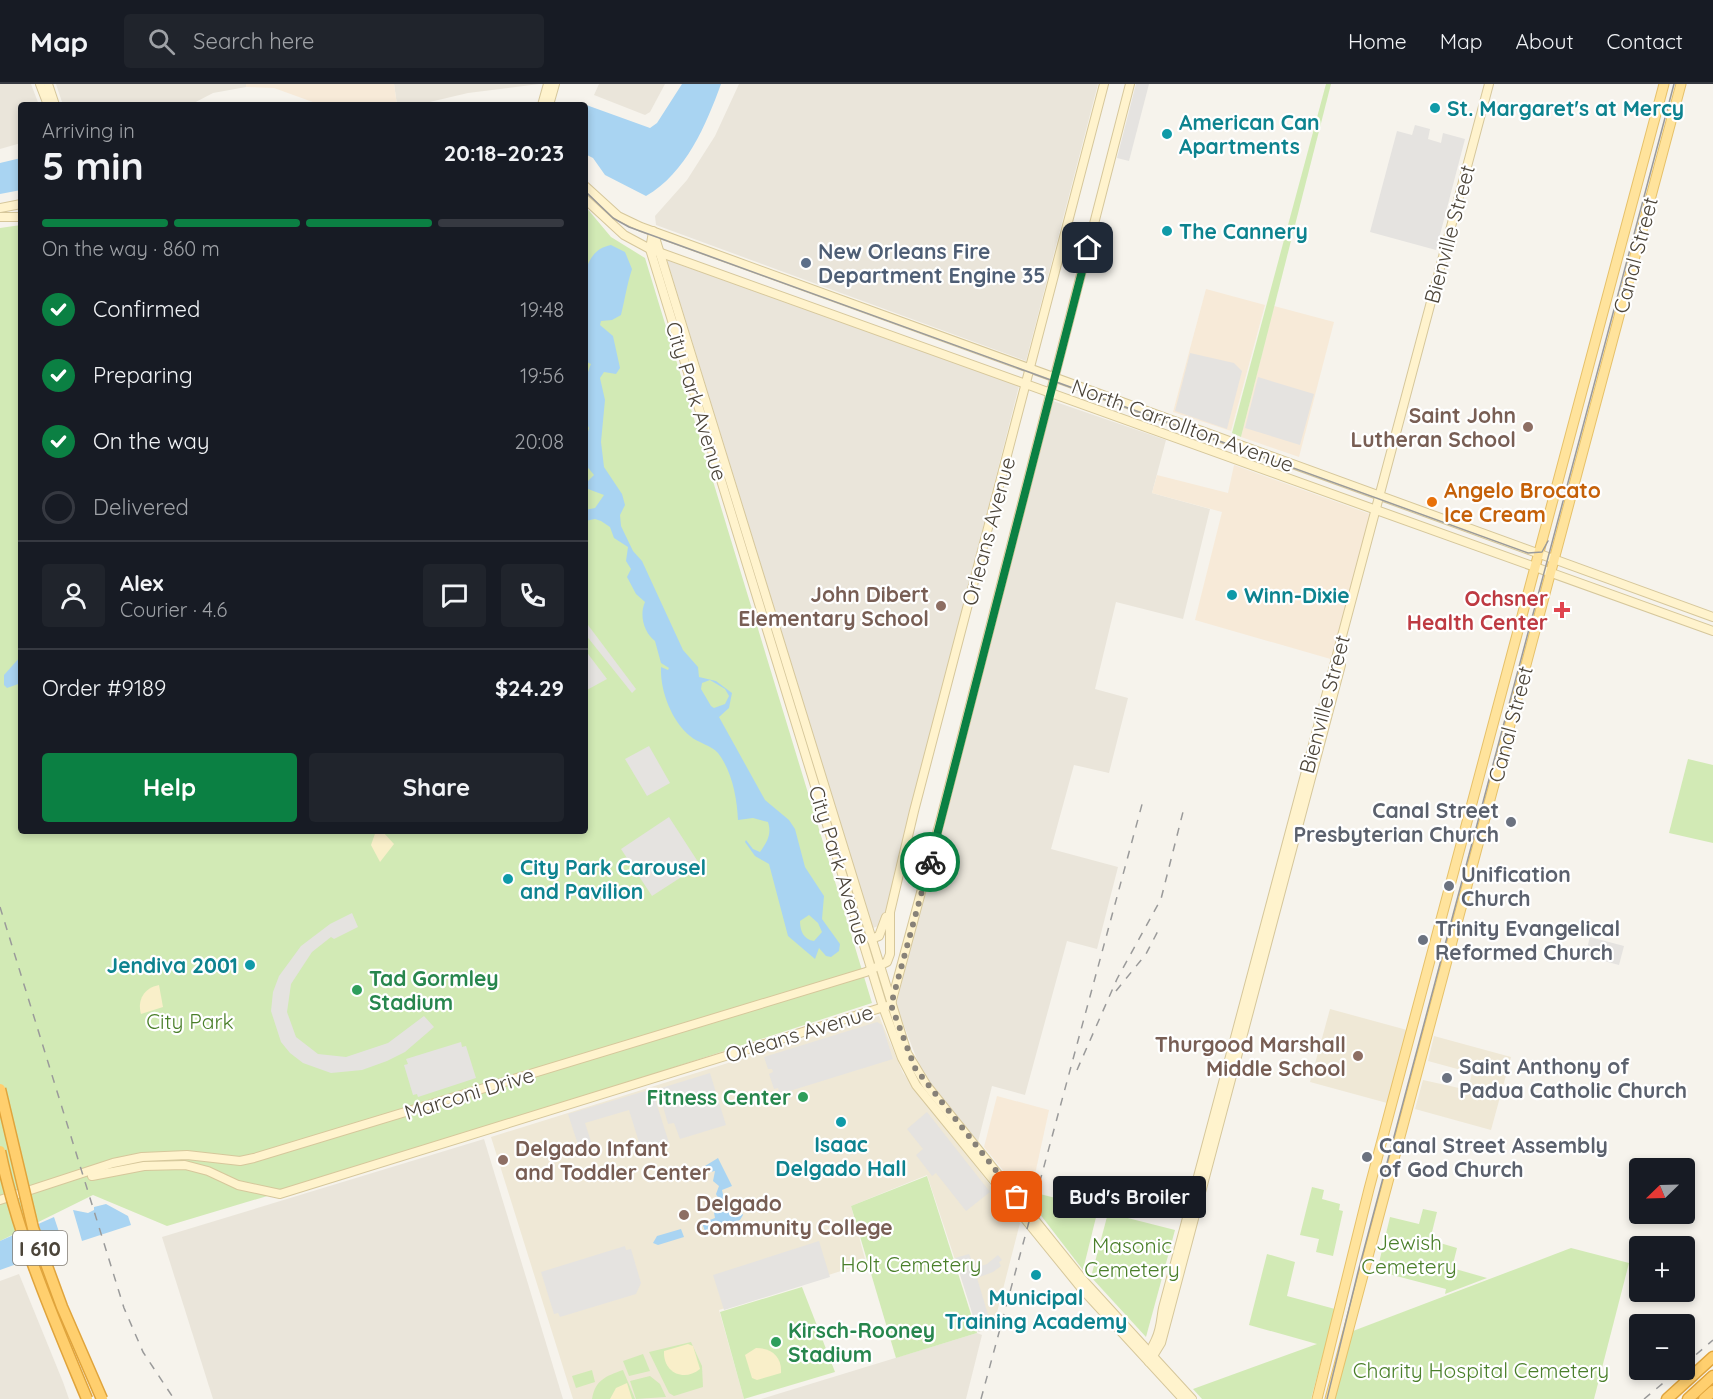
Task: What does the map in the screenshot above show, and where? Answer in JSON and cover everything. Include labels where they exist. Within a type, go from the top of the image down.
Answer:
[{"type":"highway","name":"I 610","points":[[0,1089],[33,1228],[62,1307],[102,1399]]},
{"type":"highway","name":"I 610","points":[[0,1150],[12,1203],[32,1265],[87,1399]]},
{"type":"highway","points":[[1666,1399],[1713,1357]]},
{"type":"highway","points":[[1688,1399],[1713,1376]]},
{"type":"highway","points":[[1704,1399],[1713,1391]]},
{"type":"main road","name":"Canal Street","points":[[1317,1399],[1376,1165],[1664,84]]},
{"type":"main road","name":"Canal Street","points":[[1330,1399],[1680,84]]},
{"type":"main road","points":[[1425,987],[1438,990]]},
{"type":"main road","points":[[1376,1165],[1391,1170]]},
{"type":"street","points":[[40,84],[47,102]]},
{"type":"street","points":[[48,84],[54,102]]},
{"type":"street","points":[[546,102],[548,84]]},
{"type":"street","points":[[546,102],[555,84]]},
{"type":"street","name":"Orleans Avenue","points":[[876,968],[890,954],[890,912],[976,568],[1104,84]]},
{"type":"street","name":"Orleans Avenue","points":[[280,1194],[888,1004],[1130,84]]},
{"type":"street","name":"Bienville Street","points":[[1383,496],[1489,84]]},
{"type":"street","name":"Bienville Street","points":[[1148,1354],[1161,1324],[1162,1308],[1495,84]]},
{"type":"street","name":"North Carrollton Avenue","points":[[588,189],[618,216],[653,231],[1713,616]]},
{"type":"street","name":"North Carrollton Avenue","points":[[588,202],[624,235],[650,249],[1227,455],[1422,528],[1536,566],[1713,630]]},
{"type":"street","points":[[0,208],[18,205]]},
{"type":"street","points":[[0,217],[18,217]]},
{"type":"street","points":[[650,249],[653,231]]},
{"type":"street","name":"City Park Avenue","points":[[653,231],[871,939],[876,968]]},
{"type":"street","name":"City Park Avenue","points":[[650,249],[876,968]]},
{"type":"street","points":[[779,294],[784,279]]},
{"type":"street","points":[[1227,455],[1232,442]]},
{"type":"street","points":[[1339,497],[1344,482]]},
{"type":"street","points":[[1422,528],[1426,513]]},
{"type":"street","points":[[1485,549],[1488,536]]},
{"type":"street","points":[[1602,590],[1606,578]]},
{"type":"street","name":"Bienville Street","points":[[1148,1354],[1161,1343],[1341,665]]},
{"type":"street","points":[[871,939],[879,936],[890,912]]},
{"type":"street","points":[[876,968],[908,1053],[927,1086],[1084,1281],[1148,1354],[1183,1399]]},
{"type":"street","name":"Marconi Drive","points":[[0,1200],[62,1182],[113,1163],[142,1157],[187,1155],[240,1161],[254,1158],[876,968]]},
{"type":"street","points":[[888,1004],[902,1058],[916,1085],[1082,1289],[1192,1399]]},
{"type":"street","name":"Marconi Drive","points":[[62,1182],[144,1166],[185,1165],[208,1171],[238,1185],[280,1194]]},
{"type":"shaded area","points":[[0,84],[31,84],[38,102],[18,102],[18,144],[0,149]]},
{"type":"shaded area","points":[[56,84],[246,84],[246,87],[213,93],[196,102],[62,102]]},
{"type":"shaded area","points":[[246,84],[394,84],[397,102],[313,102],[274,88],[246,87]]},
{"type":"shaded area","points":[[394,84],[539,84],[468,93],[430,102],[397,102]]},
{"type":"shaded area","points":[[599,84],[665,84],[650,112],[645,115],[594,95]]},
{"type":"shaded area","points":[[739,84],[1098,84],[1026,361],[656,225],[655,216],[687,180],[715,136]]},
{"type":"shaded area","points":[[1136,84],[1149,84],[1129,161],[1117,158]]},
{"type":"shaded area","points":[[1415,125],[1430,129],[1428,139],[1441,143],[1443,133],[1465,139],[1436,250],[1370,232],[1397,131],[1412,135]]},
{"type":"shaded area","points":[[667,260],[1019,386],[887,906],[881,925],[873,928]]},
{"type":"shaded area","points":[[1206,289],[1265,305],[1231,431],[1173,412]]},
{"type":"shaded area","points":[[1274,306],[1334,322],[1299,457],[1241,437]]},
{"type":"shaded area","points":[[1190,353],[1234,363],[1242,371],[1227,429],[1175,411]]},
{"type":"shaded area","points":[[1258,377],[1314,394],[1300,445],[1245,428]]},
{"type":"shaded area","points":[[1053,401],[1166,440],[1152,493],[1210,509],[1183,619],[1116,602],[1095,689],[1128,698],[1109,773],[1074,765],[1051,849],[1118,867],[1097,949],[1067,941],[1025,1095],[992,1086],[978,1142],[923,1075],[896,1005]]},
{"type":"shaded area","points":[[1234,465],[1370,514],[1334,660],[1195,620],[1222,512],[1152,493],[1157,475],[1228,493]]},
{"type":"shaded area","points":[[588,625],[636,689],[632,693],[588,638]]},
{"type":"shaded area","points":[[588,654],[607,679],[588,689]]},
{"type":"shaded area","points":[[649,746],[670,783],[647,796],[625,759]]},
{"type":"shaded area","points":[[669,817],[700,865],[652,896],[621,849]]},
{"type":"shaded area","points":[[352,913],[358,927],[334,939],[331,937],[312,952],[291,984],[287,1012],[296,1037],[318,1054],[346,1057],[388,1043],[424,1016],[434,1027],[405,1052],[387,1061],[362,1070],[331,1073],[303,1063],[281,1042],[271,1011],[273,992],[279,976],[301,946],[330,924]]},
{"type":"shaded area","points":[[1590,937],[1624,946],[1619,965],[1585,956]]},
{"type":"shaded area","name":"Thurgood Marshall Middle School","points":[[1330,1009],[1407,1030],[1387,1103],[1310,1082]]},
{"type":"shaded area","name":"Delgado Community College","points":[[879,1016],[903,1073],[1020,1223],[993,1328],[979,1332],[927,1175],[851,1206],[866,1263],[719,1310],[744,1399],[573,1399],[491,1137]]},
{"type":"shaded area","points":[[877,1022],[882,1025],[893,1059],[780,1094],[778,1088],[774,1089],[769,1074],[773,1072],[772,1069],[768,1069],[764,1057]]},
{"type":"shaded area","points":[[1434,1036],[1511,1057],[1491,1130],[1415,1109],[1423,1080],[1468,1090],[1472,1073],[1428,1061]]},
{"type":"shaded area","points":[[461,1042],[462,1047],[466,1046],[476,1078],[418,1097],[417,1094],[413,1095],[404,1065],[408,1064],[406,1059]]},
{"type":"shaded area","points":[[710,1073],[726,1125],[680,1139],[674,1123],[668,1124],[658,1089]]},
{"type":"shaded area","points":[[652,1089],[669,1143],[642,1152],[629,1110],[585,1123],[594,1151],[581,1154],[568,1114]]},
{"type":"shaded area","points":[[997,1096],[1049,1110],[1029,1202],[984,1147]]},
{"type":"shaded area","points":[[927,1112],[990,1192],[966,1211],[936,1173],[932,1176],[916,1155],[923,1149],[907,1129]]},
{"type":"shaded area","points":[[484,1139],[563,1399],[213,1399],[162,1237]]},
{"type":"shaded area","points":[[819,1241],[830,1277],[724,1310],[713,1275]]},
{"type":"shaded area","points":[[625,1246],[626,1250],[631,1249],[641,1283],[636,1294],[560,1317],[558,1313],[554,1314],[541,1272]]},
{"type":"shaded area","points":[[969,1254],[975,1268],[987,1264],[998,1255],[1002,1260],[999,1262],[1001,1266],[993,1272],[977,1278],[992,1328],[978,1332],[955,1258]]},
{"type":"shaded area","points":[[19,1274],[69,1399],[0,1399],[0,1281]]},
{"type":"shaded area","points":[[977,1333],[982,1335],[966,1399],[761,1399]]},
{"type":"green space","points":[[1326,84],[1331,84],[1241,437],[1232,433]]},
{"type":"green space","name":"City Park","points":[[588,210],[611,237],[645,258],[872,1003],[404,1155],[167,1226],[93,1195],[0,1241],[0,228],[18,225],[18,834],[588,834]]},
{"type":"green space","points":[[1688,759],[1713,765],[1713,843],[1669,833]]},
{"type":"green space","name":"Holt Cemetery","points":[[927,1176],[977,1333],[896,1358],[851,1206]]},
{"type":"green space","points":[[1312,1187],[1324,1190],[1322,1199],[1340,1204],[1339,1210],[1343,1211],[1333,1256],[1316,1252],[1319,1239],[1300,1235]]},
{"type":"green space","name":"Masonic Cemetery","points":[[1040,1194],[1098,1209],[1083,1270],[1036,1209]]},
{"type":"green space","name":"Jewish Cemetery","points":[[1423,1209],[1437,1212],[1430,1240],[1457,1248],[1452,1268],[1487,1278],[1445,1294],[1446,1289],[1377,1271],[1390,1217],[1419,1224]]},
{"type":"green space","name":"Masonic Cemetery","points":[[1108,1213],[1175,1230],[1146,1337],[1091,1277]]},
{"type":"green space","name":"Charity Hospital Cemetery","points":[[1571,1248],[1629,1263],[1594,1399],[1335,1399],[1353,1331]]},
{"type":"green space","points":[[1267,1254],[1295,1262],[1287,1296],[1335,1309],[1311,1399],[1202,1399],[1193,1389],[1317,1344],[1249,1325]]},
{"type":"green space","name":"Kirsch-Rooney Stadium","points":[[802,1287],[835,1372],[744,1399],[720,1312]]},
{"type":"green space","points":[[691,1342],[702,1366],[703,1387],[674,1396],[669,1393],[649,1352]]},
{"type":"green space","points":[[643,1354],[650,1371],[629,1376],[623,1361]]},
{"type":"green space","points":[[592,1370],[595,1382],[576,1388],[572,1376]]},
{"type":"green space","points":[[623,1370],[635,1399],[592,1399],[596,1387],[602,1380]]},
{"type":"green space","points":[[650,1376],[660,1384],[666,1397],[636,1399],[630,1381]]},
{"type":"sand","points":[[375,834],[385,834],[394,844],[380,862],[371,845]]},
{"type":"sand","points":[[159,985],[163,1007],[141,1014],[140,1004],[143,995],[149,989]]},
{"type":"sand","points":[[688,1344],[693,1346],[700,1369],[694,1373],[681,1375],[667,1365],[664,1351]]},
{"type":"sand","points":[[756,1348],[762,1348],[775,1354],[780,1362],[781,1373],[757,1380],[752,1378],[745,1355]]},
{"type":"sand","points":[[627,1383],[632,1399],[610,1399],[616,1388]]},
{"type":"water","points":[[682,84],[721,84],[709,116],[693,147],[672,175],[646,196],[605,175],[593,158],[588,156],[588,106],[650,128],[657,123]]},
{"type":"water","points":[[18,159],[18,191],[0,194],[0,163]]},
{"type":"water","points":[[611,245],[625,252],[632,269],[621,315],[612,320],[601,321],[600,325],[613,336],[620,368],[616,374],[604,372],[600,378],[605,400],[601,442],[604,467],[622,494],[625,505],[620,515],[621,526],[633,551],[642,561],[683,650],[698,667],[699,677],[716,681],[732,693],[729,708],[719,717],[765,800],[789,820],[795,829],[805,867],[824,896],[822,919],[840,944],[839,951],[831,957],[826,956],[819,948],[815,959],[788,936],[769,864],[755,856],[745,842],[746,840],[753,849],[760,852],[768,838],[768,822],[753,818],[738,820],[733,785],[723,760],[715,750],[690,736],[677,722],[662,685],[661,667],[668,670],[669,668],[661,663],[655,641],[645,629],[642,612],[645,602],[636,594],[627,577],[631,569],[626,561],[628,547],[614,538],[610,527],[601,521],[588,520],[588,509],[595,508],[604,495],[588,489],[588,481],[594,475],[588,468],[588,372],[591,364],[588,362],[588,263],[601,249]],"holes":[[[710,680],[725,689],[729,696],[725,704],[714,708],[701,689],[702,683]],[[809,915],[818,923],[822,932],[814,941],[805,937],[800,921]]]},
{"type":"water","points":[[18,659],[18,684],[7,688],[4,685],[4,675]]},
{"type":"water","points":[[718,1158],[732,1186],[722,1190],[724,1199],[729,1198],[729,1205],[719,1208],[719,1213],[738,1207],[743,1215],[740,1220],[705,1231],[702,1223],[715,1218],[713,1207],[718,1205],[715,1200],[718,1198],[716,1194],[719,1186],[713,1181],[715,1171],[710,1172],[705,1166]]},
{"type":"water","points":[[106,1204],[128,1216],[131,1225],[82,1241],[73,1210],[88,1213],[94,1210],[94,1207]]},
{"type":"water","points":[[54,1217],[64,1247],[0,1270],[0,1241]]},
{"type":"water","points":[[681,1229],[684,1237],[658,1245],[653,1243],[657,1236]]},
{"type":"tram line","points":[[1327,1399],[1358,1272],[1674,84]]},
{"type":"tram line","points":[[588,194],[613,218],[629,227],[1528,553],[1542,552],[1548,541]]},
{"type":"railway","points":[[981,1399],[1144,797]]},
{"type":"railway","points":[[1077,1070],[1117,979],[1161,899],[1184,808]]},
{"type":"railway","points":[[0,907],[124,1308],[143,1352],[174,1399]]},
{"type":"railway","points":[[1116,991],[1146,954],[1160,927]]},
{"type":"railway","points":[[1695,1356],[1713,1340]]},
{"type":"railway","points":[[1644,1399],[1667,1380]]},
{"type":"way so far","points":[[930,862],[891,1005],[915,1068],[1017,1197]]},
{"type":"place","name":"St. Margaret's at Mercy","points":[[1435,108]]},
{"type":"place","name":"American Can Apartments","points":[[1167,134]]},
{"type":"place","name":"The Cannery","points":[[1167,231]]},
{"type":"place","name":"New Orleans Fire Department Engine 35","points":[[806,263]]},
{"type":"place","name":"Saint John Lutheran School","points":[[1528,427]]},
{"type":"place","name":"Angelo Brocato Ice Cream","points":[[1432,502]]},
{"type":"place","name":"Winn-Dixie","points":[[1232,595]]},
{"type":"place","name":"John Dibert Elementary School","points":[[941,606]]},
{"type":"place","name":"Ochsner Health Center","points":[[1562,610]]},
{"type":"place","name":"Canal Street Presbyterian Church","points":[[1511,822]]},
{"type":"place","name":"City Park Carousel and Pavilion","points":[[508,879]]},
{"type":"place","name":"Unification Church","points":[[1449,886]]},
{"type":"place","name":"Trinity Evangelical Reformed Church","points":[[1423,940]]},
{"type":"place","name":"Jendiva 2001","points":[[250,965]]},
{"type":"place","name":"Tad Gormley Stadium","points":[[357,990]]},
{"type":"place","name":"Thurgood Marshall Middle School","points":[[1358,1056]]},
{"type":"place","name":"Saint Anthony of Padua Catholic Church","points":[[1447,1078]]},
{"type":"place","name":"Fitness Center","points":[[803,1097]]},
{"type":"place","name":"Isaac Delgado Hall","points":[[841,1122]]},
{"type":"place","name":"Canal Street Assembly of God Church","points":[[1367,1157]]},
{"type":"place","name":"Delgado Infant and Toddler Center","points":[[503,1160]]},
{"type":"place","name":"Bud's Broiler","points":[[1017,1197]]},
{"type":"place","name":"Delgado Community College","points":[[684,1215]]},
{"type":"place","name":"Municipal Training Academy","points":[[1036,1275]]},
{"type":"place","name":"Kirsch-Rooney Stadium","points":[[776,1342]]},
{"type":"route","points":[[930,862],[1088,248]]}]
